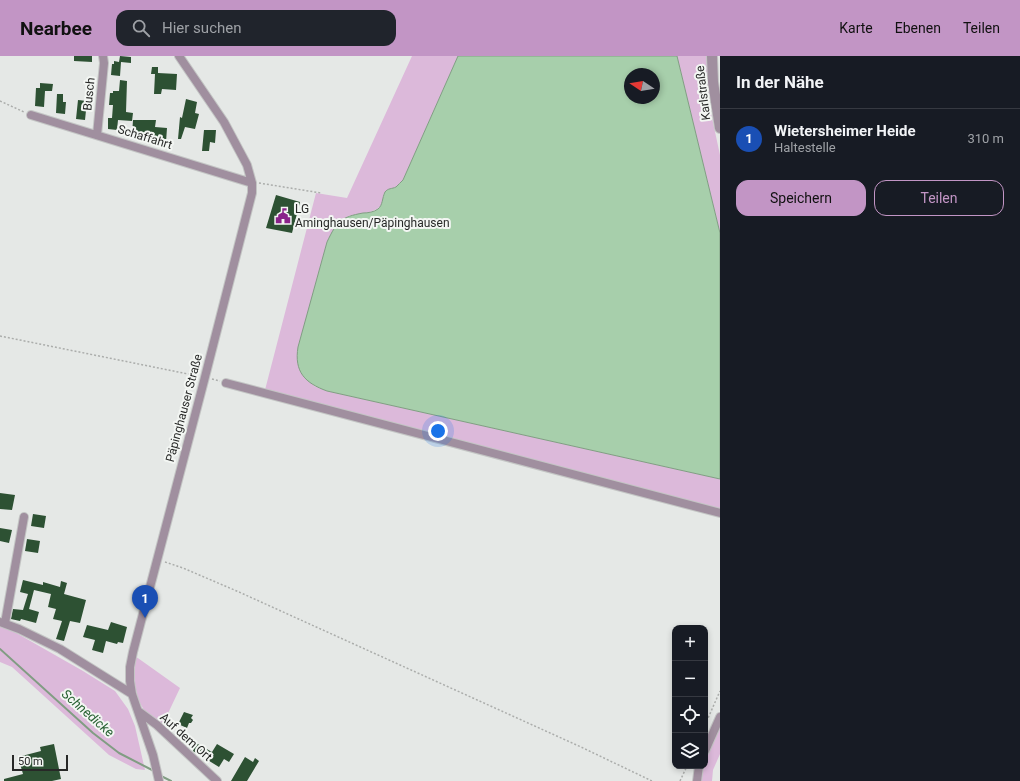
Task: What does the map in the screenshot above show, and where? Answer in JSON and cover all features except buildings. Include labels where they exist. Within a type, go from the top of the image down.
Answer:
[{"type":"street","name":"Busch","points":[[97,135],[104,63],[103,56]]},
{"type":"street","name":"Päpinghauser Straße","points":[[159,781],[153,755],[132,694],[130,667],[132,652],[252,193],[252,183],[247,165],[224,122],[178,56]]},
{"type":"street","name":"Karlstraße","points":[[712,56],[713,82],[720,128]]},
{"type":"street","name":"Schaffahrt","points":[[30,114],[252,183]]},
{"type":"street","points":[[226,383],[720,513]]},
{"type":"street","points":[[24,517],[3,623],[60,649],[132,694]]},
{"type":"street","name":"Auf dem Ort","points":[[138,711],[157,725],[217,781]]},
{"type":"street","points":[[708,744],[720,717]]},
{"type":"street","points":[[697,781],[699,769]]},
{"type":"path","points":[[0,101],[30,114]]},
{"type":"path","points":[[252,183],[321,193]]},
{"type":"path","points":[[0,336],[205,377],[226,383]]},
{"type":"path","points":[[157,560],[183,568],[246,595],[581,747],[652,781]]},
{"type":"path","points":[[708,718],[720,692]]},
{"type":"path","points":[[680,781],[686,769]]},
{"type":"shaded area","points":[[412,56],[458,56],[403,180],[396,187],[384,193],[382,205],[377,209],[370,212],[348,216],[327,242],[297,356],[314,386],[327,391],[720,479],[720,510],[265,390],[316,193],[347,198]]},
{"type":"shaded area","points":[[458,56],[677,56],[720,233],[720,479],[327,391],[319,388],[307,380],[300,370],[298,363],[298,347],[327,242],[340,221],[350,216],[375,211],[381,206],[385,192],[396,187],[403,180]]},
{"type":"shaded area","points":[[677,56],[707,56],[709,104],[720,155],[720,233]]},
{"type":"shaded area","points":[[0,625],[83,671],[115,691],[128,709],[135,726],[145,770],[136,769],[109,755],[12,667],[0,662]]},
{"type":"shaded area","points":[[135,656],[180,688],[162,726],[147,714],[139,701],[134,679]]},
{"type":"shaded area","points":[[720,724],[720,754],[713,770],[712,781],[700,781],[703,769],[708,769],[708,751]]},
{"type":"waterway","name":"Schnedicke","points":[[0,649],[93,733],[119,753],[154,771]]},
{"type":"waterway","name":"Schnedicke","points":[[161,776],[171,781]]},
{"type":"place","name":"LG Aminghausen/Päpinghausen","points":[[283,216]]},
{"type":"place","name":"Wietersheimer Heide","points":[[145,618]]}]
